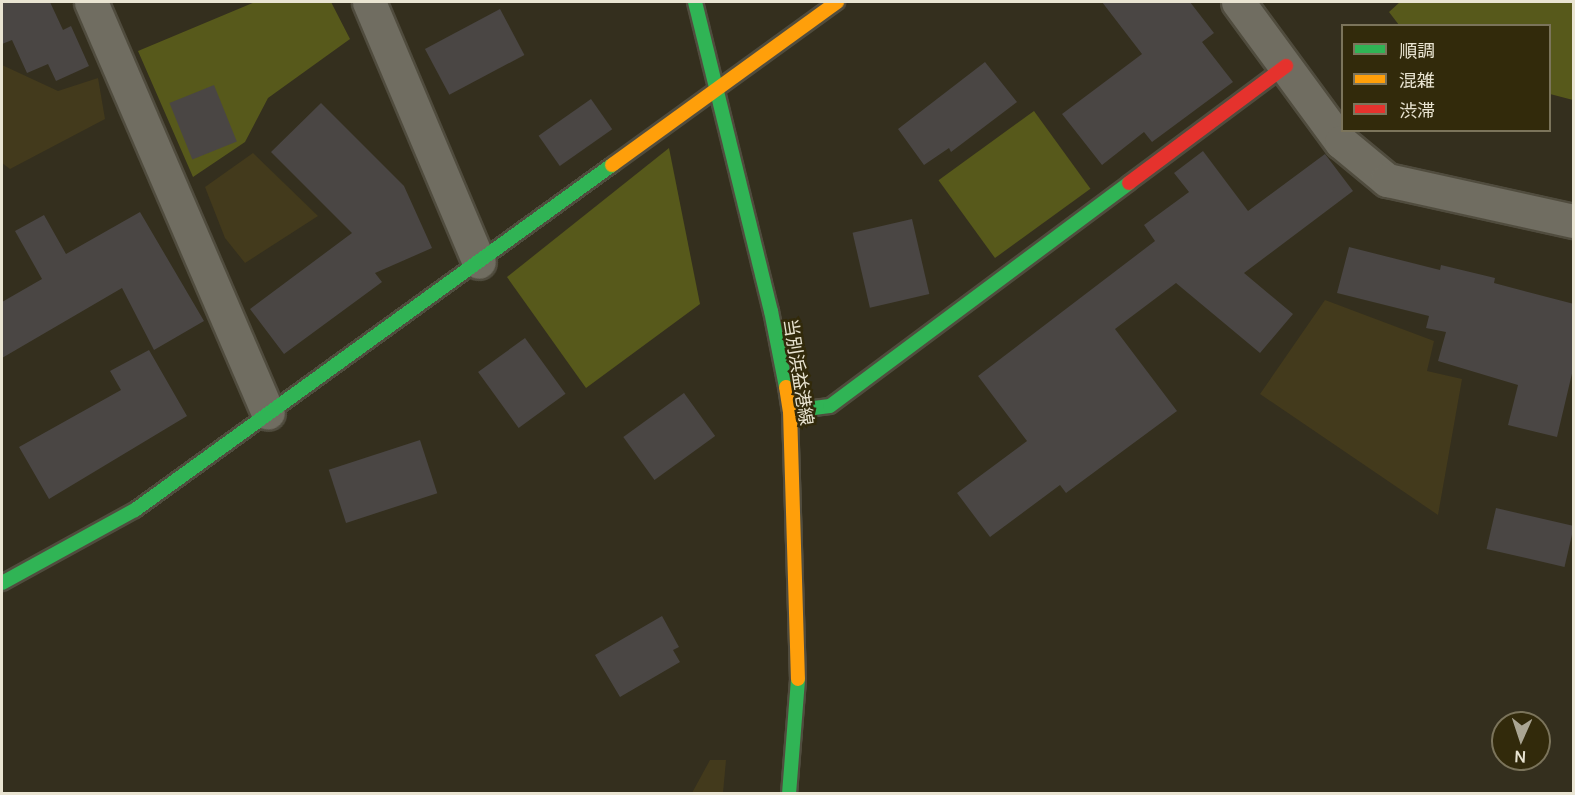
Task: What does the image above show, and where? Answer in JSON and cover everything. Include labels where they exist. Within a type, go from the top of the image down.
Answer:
[{"type":"street","points":[[91,2],[268,413]]},
{"type":"street","points":[[369,2],[478,262]]},
{"type":"street","name":"当別浜益港線","points":[[695,2],[714,92],[771,311],[790,411],[798,698],[789,794]]},
{"type":"street","points":[[2,583],[135,510],[837,2]]},
{"type":"street","points":[[1239,2],[1341,142],[1387,180],[1574,221]]},
{"type":"street","points":[[790,411],[830,406],[1286,66]]},
{"type":"shaded area","points":[[255,2],[331,2],[350,39],[268,98],[245,142],[193,177],[138,51]]},
{"type":"shaded area","points":[[1400,2],[1573,2],[1573,100],[1551,94],[1551,24],[1398,24],[1389,12]]},
{"type":"shaded area","points":[[1034,111],[1090,189],[995,258],[939,180]]},
{"type":"shaded area","points":[[669,148],[700,304],[586,388],[507,277]]},
{"type":"sand","points":[[2,65],[58,91],[98,78],[105,119],[10,169],[2,163]]},
{"type":"sand","points":[[253,153],[318,216],[245,263],[225,238],[205,187]]},
{"type":"sand","points":[[1325,300],[1434,341],[1427,371],[1462,379],[1438,515],[1260,394]]},
{"type":"sand","points":[[710,760],[726,760],[723,793],[692,793]]},
{"type":"building","points":[[2,2],[50,2],[63,30],[71,26],[89,66],[56,81],[48,64],[27,73],[12,40],[2,44]]},
{"type":"building","points":[[1102,2],[1190,2],[1214,33],[1202,42],[1233,82],[1152,142],[1144,132],[1102,165],[1062,114],[1142,54]]},
{"type":"building","points":[[500,9],[524,55],[449,95],[425,49]]},
{"type":"building","points":[[985,62],[1017,102],[951,152],[949,148],[924,165],[898,129]]},
{"type":"building","points":[[214,85],[237,142],[192,160],[169,103]]},
{"type":"building","points":[[591,99],[612,129],[560,166],[539,136]]},
{"type":"building","points":[[321,103],[404,186],[432,248],[375,273],[382,282],[284,354],[250,309],[352,233],[271,152]]},
{"type":"building","points":[[1203,151],[1248,211],[1325,154],[1353,191],[1244,273],[1293,314],[1260,353],[1176,283],[1115,329],[1177,411],[1066,493],[1060,485],[990,537],[957,493],[1027,441],[978,376],[1155,241],[1144,225],[1189,192],[1174,173]]},
{"type":"building","points":[[140,212],[204,321],[154,350],[122,288],[2,358],[2,302],[42,279],[15,231],[44,215],[66,254]]},
{"type":"building","points":[[912,219],[929,294],[870,308],[853,233]]},
{"type":"building","points":[[1349,247],[1440,270],[1441,265],[1495,278],[1494,283],[1574,304],[1574,365],[1557,437],[1508,425],[1518,385],[1438,361],[1446,332],[1426,328],[1429,316],[1337,293]]},
{"type":"building","points":[[525,338],[566,394],[519,428],[478,372]]},
{"type":"building","points":[[149,350],[187,416],[49,499],[19,447],[121,390],[110,371]]},
{"type":"building","points":[[684,393],[715,436],[654,480],[623,437]]},
{"type":"building","points":[[420,440],[437,493],[346,523],[329,470]]},
{"type":"building","points":[[1496,508],[1574,526],[1565,567],[1487,549]]},
{"type":"building","points":[[662,616],[679,647],[673,650],[680,662],[620,697],[595,655]]},
{"type":"traffic: fast","points":[[695,2],[771,311],[786,387]]},
{"type":"traffic: fast","points":[[2,583],[135,510],[612,165]]},
{"type":"traffic: fast","points":[[790,411],[830,406],[1129,183]]},
{"type":"traffic: fast","points":[[789,794],[798,679]]},
{"type":"traffic: slow","points":[[612,165],[837,2]]},
{"type":"traffic: slow","points":[[786,387],[790,411],[798,679]]},
{"type":"traffic: jam","points":[[1129,183],[1286,66]]}]
